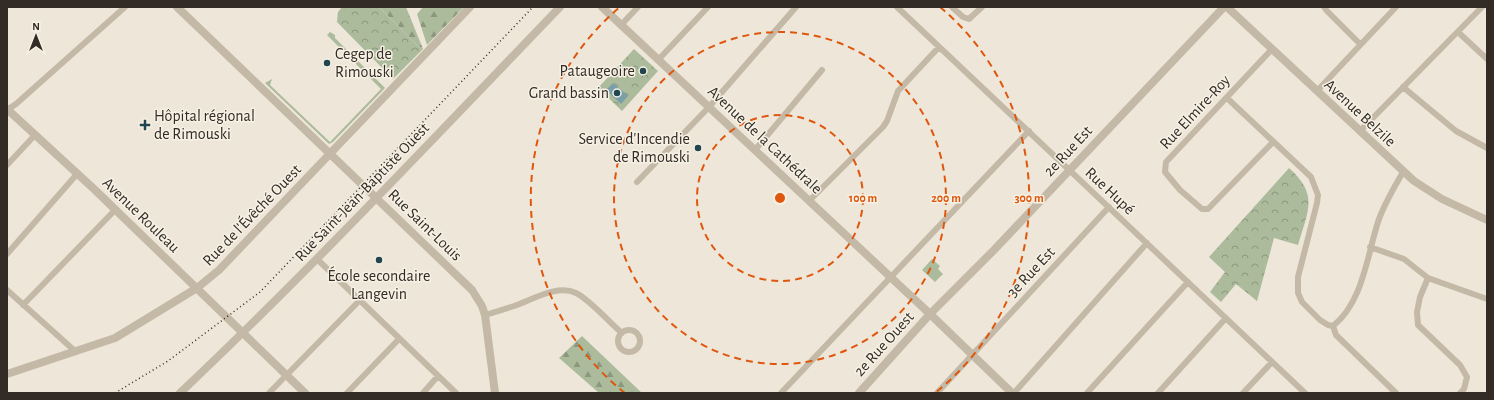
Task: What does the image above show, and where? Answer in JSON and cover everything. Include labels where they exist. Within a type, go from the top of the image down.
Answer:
[{"type":"street","points":[[7,110],[16,104],[125,7]]},
{"type":"street","name":"Rue Saint-Louis","points":[[177,7],[472,290],[482,306],[485,315],[496,393]]},
{"type":"street","name":"Rue de l'Évêché Ouest","points":[[7,374],[115,338],[197,288],[220,270],[470,7]]},
{"type":"street","name":"Rue Saint-Jean-Baptiste Ouest","points":[[180,393],[243,333],[377,199],[560,7]]},
{"type":"street","name":"Avenue de la Cathédrale","points":[[602,7],[1013,393]]},
{"type":"street","points":[[621,25],[638,7]]},
{"type":"street","points":[[659,59],[708,7]]},
{"type":"street","points":[[637,182],[709,107],[796,7]]},
{"type":"street","name":"Rue Hupé","points":[[897,7],[1305,393]]},
{"type":"street","points":[[952,7],[963,17],[969,19],[982,7]]},
{"type":"street","name":"Avenue Belzile","points":[[1226,7],[1414,181],[1442,199],[1487,220]]},
{"type":"street","name":"2e Rue Est","points":[[930,314],[994,250],[1226,7]]},
{"type":"street","points":[[1324,7],[1326,11],[1360,44]]},
{"type":"street","points":[[1317,91],[1396,7]]},
{"type":"street","points":[[1360,131],[1482,7]]},
{"type":"street","points":[[1458,32],[1487,59]]},
{"type":"street","points":[[809,201],[883,127],[887,121],[898,91],[939,47]]},
{"type":"street","name":"Rue Elmire-Roy","points":[[1272,49],[1166,162],[1165,172],[1180,190],[1202,209],[1208,209],[1273,142]]},
{"type":"street","points":[[755,150],[822,70]]},
{"type":"street","points":[[1403,87],[1456,131],[1487,148]]},
{"type":"street","points":[[1227,98],[1311,177],[1315,186],[1318,203],[1297,284],[1302,302],[1320,320],[1333,326]]},
{"type":"street","name":"Avenue Rouleau","points":[[7,110],[115,210],[305,393]]},
{"type":"street","points":[[781,393],[1028,131]]},
{"type":"street","points":[[7,165],[35,135]]},
{"type":"street","points":[[1333,326],[1348,310],[1357,292],[1370,247],[1387,201],[1403,172]]},
{"type":"street","points":[[7,254],[77,174]]},
{"type":"street","name":"3e Rue Est","points":[[938,393],[971,354],[1109,207]]},
{"type":"street","points":[[23,304],[115,210]]},
{"type":"street","points":[[1013,393],[1147,243]]},
{"type":"street","points":[[1370,247],[1404,259],[1428,278],[1487,299]]},
{"type":"street","points":[[316,259],[456,393]]},
{"type":"street","points":[[1428,278],[1420,297],[1417,312],[1418,326],[1460,365],[1467,378],[1464,389],[1460,393]]},
{"type":"street","points":[[1087,393],[1188,282]]},
{"type":"street","points":[[7,290],[76,352]]},
{"type":"street","points":[[485,315],[546,294],[568,291],[580,295],[622,333]]},
{"type":"street","points":[[269,393],[360,300]]},
{"type":"street","name":"2e Rue Ouest","points":[[859,393],[930,314]]},
{"type":"street","points":[[1158,393],[1226,318]]},
{"type":"street","points":[[1333,326],[1336,335],[1396,393]]},
{"type":"street","points":[[347,393],[399,338]]},
{"type":"street","points":[[1242,393],[1272,362]]},
{"type":"street","points":[[423,393],[438,376]]},
{"type":"green space","points":[[342,7],[379,7],[422,50],[393,79],[337,22],[338,12]]},
{"type":"green space","points":[[379,7],[406,7],[423,49],[422,50]]},
{"type":"green space","points":[[423,7],[464,7],[427,45],[417,14]]},
{"type":"green space","points":[[330,32],[335,35],[335,38],[385,88],[333,142],[329,144],[265,83],[272,79],[270,85],[330,142],[381,89],[327,35]]},
{"type":"green space","points":[[634,49],[658,71],[622,111],[598,88]]},
{"type":"green space","points":[[1289,168],[1304,186],[1308,195],[1305,222],[1298,245],[1274,238],[1257,301],[1236,284],[1221,302],[1210,292],[1225,272],[1209,257]]},
{"type":"green space","points":[[932,259],[940,266],[938,269],[943,274],[935,282],[922,270]]},
{"type":"green space","points":[[582,336],[642,393],[599,393],[559,358]]},
{"type":"water","name":"Grand bassin","points":[[613,83],[628,96],[621,104],[606,90]]},
{"type":"railway","points":[[115,393],[168,361],[260,292],[533,7]]},
{"type":"place","name":"Cegep de Rimouski","points":[[327,63]]},
{"type":"place","name":"Pataugeoire","points":[[643,71]]},
{"type":"place","name":"Grand bassin","points":[[617,93]]},
{"type":"place","name":"Hôpital régional de Rimouski","points":[[145,125]]},
{"type":"place","name":"Service d'Incendie de Rimouski","points":[[698,148]]},
{"type":"place","name":"École secondaire Langevin","points":[[379,260]]}]
